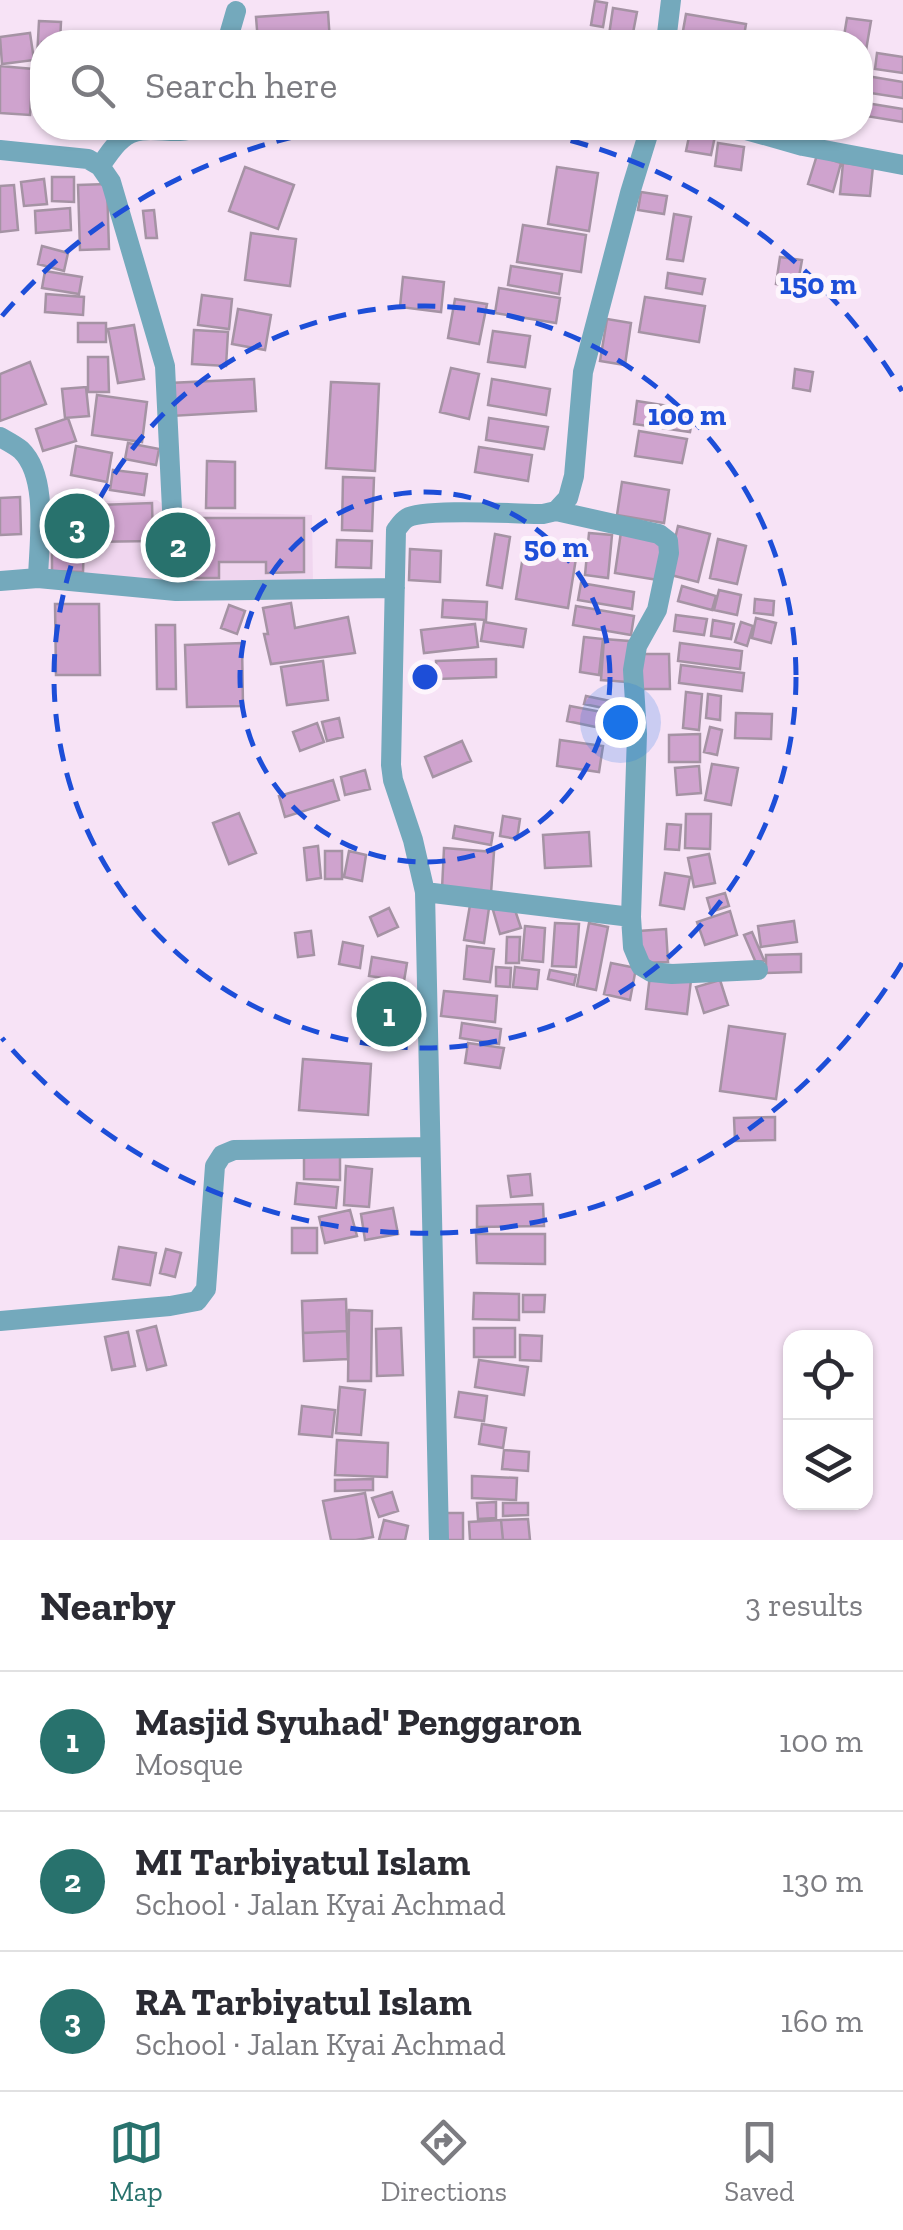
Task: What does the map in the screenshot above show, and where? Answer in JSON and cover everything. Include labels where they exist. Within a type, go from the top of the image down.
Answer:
[{"type":"street","points":[[667,30],[671,0]]},
{"type":"street","points":[[231,30],[236,12]]},
{"type":"street","points":[[100,166],[121,140]]},
{"type":"street","points":[[556,512],[568,498],[574,476],[583,372],[646,140]]},
{"type":"street","points":[[782,140],[903,165]]},
{"type":"street","points":[[0,150],[88,158],[100,166],[111,182],[165,366],[176,592]]},
{"type":"street","points":[[0,437],[19,448],[29,460],[40,490],[38,578]]},
{"type":"street","points":[[439,1540],[428,936],[425,892],[391,765],[396,530],[406,519],[454,513],[556,512],[659,534],[668,541],[657,610],[634,657],[637,734],[631,917],[636,958],[651,972],[758,970]]},
{"type":"street","points":[[0,581],[38,578],[176,592],[395,588]]},
{"type":"street","points":[[425,892],[631,917]]},
{"type":"street","points":[[0,1320],[197,1301],[206,1289],[214,1166],[222,1155],[234,1150],[430,1147]]},
{"type":"shaded area","points":[[157,500],[172,511],[312,515],[313,584],[43,576],[43,502]]},
{"type":"building","points":[[595,1],[607,3],[603,27],[591,25]]},
{"type":"building","points":[[613,8],[637,12],[634,30],[610,30]]},
{"type":"building","points":[[328,12],[329,30],[257,30],[256,17]]},
{"type":"building","points":[[686,14],[746,24],[745,30],[683,30]]},
{"type":"building","points":[[847,18],[871,21],[869,30],[845,30]]},
{"type":"building","points":[[39,21],[61,22],[61,30],[39,30]]},
{"type":"building","points":[[30,33],[30,60],[2,64],[0,37]]},
{"type":"building","points":[[877,53],[903,57],[903,73],[875,69]]},
{"type":"building","points":[[0,66],[30,69],[30,115],[0,113]]},
{"type":"building","points":[[873,77],[903,82],[903,98],[873,93]]},
{"type":"building","points":[[873,104],[903,109],[903,122],[873,117]]},
{"type":"building","points":[[688,140],[714,140],[711,155],[686,151]]},
{"type":"building","points":[[718,143],[744,147],[741,170],[715,166]]},
{"type":"building","points":[[817,155],[841,163],[833,192],[808,184]]},
{"type":"building","points":[[843,163],[873,166],[870,196],[840,194]]},
{"type":"building","points":[[245,167],[294,185],[278,229],[229,211]]},
{"type":"building","points":[[557,167],[598,173],[589,231],[548,224]]},
{"type":"building","points":[[52,177],[74,177],[74,202],[52,201]]},
{"type":"building","points":[[44,179],[47,204],[24,206],[21,182]]},
{"type":"building","points":[[107,184],[109,249],[80,250],[78,185]]},
{"type":"building","points":[[14,185],[18,230],[0,232],[0,186]]},
{"type":"building","points":[[641,192],[667,196],[664,214],[638,210]]},
{"type":"building","points":[[70,208],[71,230],[36,233],[35,211]]},
{"type":"building","points":[[154,210],[157,238],[146,238],[143,211]]},
{"type":"building","points":[[674,214],[691,217],[683,261],[667,259]]},
{"type":"building","points":[[523,225],[586,235],[581,272],[517,262]]},
{"type":"building","points":[[251,233],[296,239],[290,286],[245,280]]},
{"type":"building","points":[[42,246],[68,253],[64,271],[38,264]]},
{"type":"building","points":[[780,257],[802,260],[797,288],[776,284]]},
{"type":"building","points":[[511,266],[562,274],[559,294],[508,285]]},
{"type":"building","points":[[45,271],[82,277],[79,294],[42,288]]},
{"type":"building","points":[[668,273],[705,279],[702,294],[666,288]]},
{"type":"building","points":[[403,277],[444,282],[441,312],[400,307]]},
{"type":"building","points":[[499,288],[560,298],[556,323],[495,313]]},
{"type":"building","points":[[46,294],[84,297],[83,315],[45,312]]},
{"type":"building","points":[[202,295],[232,299],[229,329],[198,325]]},
{"type":"building","points":[[645,297],[705,306],[699,342],[639,332]]},
{"type":"building","points":[[455,299],[487,304],[479,344],[448,338]]},
{"type":"building","points":[[238,309],[271,315],[265,350],[232,344]]},
{"type":"building","points":[[607,319],[631,323],[625,365],[600,361]]},
{"type":"building","points":[[78,323],[106,323],[106,342],[78,342]]},
{"type":"building","points":[[134,325],[144,379],[118,383],[108,329]]},
{"type":"building","points":[[194,330],[228,332],[226,366],[192,364]]},
{"type":"building","points":[[493,331],[530,336],[525,367],[488,362]]},
{"type":"building","points":[[88,357],[108,357],[109,392],[88,392]]},
{"type":"building","points":[[30,362],[46,404],[0,421],[0,374]]},
{"type":"building","points":[[451,368],[479,374],[469,419],[440,412]]},
{"type":"building","points":[[795,369],[813,372],[810,391],[793,388]]},
{"type":"building","points":[[254,379],[256,411],[171,416],[169,383]]},
{"type":"building","points":[[492,379],[550,389],[546,415],[488,405]]},
{"type":"building","points":[[331,382],[379,384],[375,471],[326,468]]},
{"type":"building","points":[[86,387],[89,416],[65,418],[62,389]]},
{"type":"building","points":[[97,395],[147,402],[142,442],[92,435]]},
{"type":"building","points":[[637,401],[694,410],[690,432],[634,424]]},
{"type":"building","points":[[68,418],[76,441],[43,451],[36,429]]},
{"type":"building","points":[[489,418],[548,427],[544,449],[486,440]]},
{"type":"building","points":[[639,431],[687,439],[682,463],[635,456]]},
{"type":"building","points":[[128,443],[159,449],[156,465],[125,459]]},
{"type":"building","points":[[76,446],[112,453],[107,482],[71,475]]},
{"type":"building","points":[[479,447],[532,455],[528,481],[475,472]]},
{"type":"building","points":[[207,461],[235,462],[235,508],[206,508]]},
{"type":"building","points":[[113,470],[147,474],[144,495],[110,490]]},
{"type":"building","points":[[343,477],[374,478],[372,531],[342,530]]},
{"type":"building","points":[[622,482],[669,490],[664,523],[617,515]]},
{"type":"building","points":[[20,497],[21,534],[0,535],[0,498]]},
{"type":"building","points":[[152,503],[153,541],[84,542],[83,572],[52,571],[52,543],[45,543],[45,507]]},
{"type":"building","points":[[184,518],[304,518],[304,572],[266,573],[266,562],[219,562],[219,578],[184,578]]},
{"type":"building","points":[[678,526],[710,534],[698,582],[667,574]]},
{"type":"building","points":[[621,532],[664,539],[658,580],[615,573]]},
{"type":"building","points":[[589,533],[612,535],[608,578],[585,575]]},
{"type":"building","points":[[495,534],[510,537],[502,588],[487,585]]},
{"type":"building","points":[[718,539],[746,546],[737,584],[710,578]]},
{"type":"building","points":[[337,540],[372,541],[371,568],[336,567]]},
{"type":"building","points":[[525,544],[577,552],[568,608],[516,599]]},
{"type":"building","points":[[410,549],[441,551],[440,582],[409,580]]},
{"type":"building","points":[[581,583],[634,592],[632,609],[578,600]]},
{"type":"building","points":[[682,586],[716,596],[712,610],[678,601]]},
{"type":"building","points":[[719,590],[741,595],[737,615],[714,610]]},
{"type":"building","points":[[755,599],[774,601],[773,615],[754,613]]},
{"type":"building","points":[[443,600],[487,602],[486,620],[442,617]]},
{"type":"building","points":[[291,603],[295,628],[348,617],[355,653],[271,664],[263,608]]},
{"type":"building","points":[[55,604],[99,604],[100,675],[56,675]]},
{"type":"building","points":[[229,605],[245,611],[237,634],[221,628]]},
{"type":"building","points":[[576,606],[634,616],[631,635],[573,625]]},
{"type":"building","points":[[676,615],[707,619],[704,635],[674,631]]},
{"type":"building","points":[[756,618],[776,623],[771,643],[752,638]]},
{"type":"building","points":[[713,620],[734,624],[731,639],[711,636]]},
{"type":"building","points":[[484,622],[526,629],[523,647],[481,641]]},
{"type":"building","points":[[741,622],[753,626],[747,646],[735,642]]},
{"type":"building","points":[[475,624],[478,647],[424,653],[421,630]]},
{"type":"building","points":[[156,625],[175,625],[176,689],[157,689]]},
{"type":"building","points":[[584,637],[603,639],[599,675],[580,672]]},
{"type":"building","points":[[604,639],[629,641],[627,682],[601,680]]},
{"type":"building","points":[[242,643],[243,706],[187,707],[185,645]]},
{"type":"building","points":[[680,643],[742,651],[740,669],[678,661]]},
{"type":"building","points":[[635,654],[669,654],[670,689],[636,689]]},
{"type":"building","points":[[496,659],[496,677],[437,679],[436,661]]},
{"type":"building","points":[[323,661],[328,700],[287,705],[281,667]]},
{"type":"building","points":[[681,665],[744,673],[742,691],[679,683]]},
{"type":"building","points":[[686,692],[702,694],[699,730],[683,728]]},
{"type":"building","points":[[708,694],[721,696],[720,720],[706,718]]},
{"type":"building","points":[[586,696],[620,703],[618,711],[584,704]]},
{"type":"building","points":[[570,706],[612,714],[610,730],[567,721]]},
{"type":"building","points":[[736,713],[772,714],[771,739],[735,738]]},
{"type":"building","points":[[339,718],[343,737],[327,741],[322,722]]},
{"type":"building","points":[[317,723],[324,742],[300,751],[293,732]]},
{"type":"building","points":[[710,727],[722,730],[717,755],[704,752]]},
{"type":"building","points":[[700,734],[700,762],[669,762],[669,735]]},
{"type":"building","points":[[560,740],[603,746],[599,772],[557,766]]},
{"type":"building","points":[[462,741],[471,761],[433,777],[425,757]]},
{"type":"building","points":[[712,764],[738,768],[731,805],[705,800]]},
{"type":"building","points":[[699,766],[701,793],[677,795],[675,768]]},
{"type":"building","points":[[365,770],[370,789],[345,795],[341,777]]},
{"type":"building","points":[[333,780],[339,800],[285,817],[279,796]]},
{"type":"building","points":[[239,813],[256,853],[229,864],[213,823]]},
{"type":"building","points":[[686,814],[711,814],[710,849],[685,848]]},
{"type":"building","points":[[503,816],[520,819],[517,839],[500,836]]},
{"type":"building","points":[[667,824],[681,825],[679,850],[665,849]]},
{"type":"building","points":[[455,826],[493,833],[491,845],[453,838]]},
{"type":"building","points":[[589,832],[591,866],[545,868],[543,835]]},
{"type":"building","points":[[318,846],[321,878],[307,880],[304,848]]},
{"type":"building","points":[[444,848],[494,852],[491,893],[442,889]]},
{"type":"building","points":[[325,851],[342,851],[342,879],[325,879]]},
{"type":"building","points":[[349,851],[366,855],[362,881],[344,877]]},
{"type":"building","points":[[709,854],[715,883],[694,887],[688,858]]},
{"type":"building","points":[[665,873],[690,877],[684,909],[660,905]]},
{"type":"building","points":[[725,893],[729,906],[711,912],[707,898]]},
{"type":"building","points":[[513,904],[521,928],[500,934],[493,910]]},
{"type":"building","points":[[470,905],[489,908],[484,943],[464,940]]},
{"type":"building","points":[[389,908],[398,927],[378,936],[370,917]]},
{"type":"building","points":[[730,911],[737,935],[705,945],[697,922]]},
{"type":"building","points":[[794,921],[797,942],[761,947],[758,926]]},
{"type":"building","points":[[555,923],[579,924],[576,967],[552,966]]},
{"type":"building","points":[[589,923],[608,927],[596,990],[577,986]]},
{"type":"building","points":[[525,926],[545,928],[543,962],[522,960]]},
{"type":"building","points":[[666,929],[668,962],[641,963],[639,931]]},
{"type":"building","points":[[311,931],[314,955],[298,957],[295,933]]},
{"type":"building","points":[[752,932],[764,960],[756,963],[744,935]]},
{"type":"building","points":[[507,937],[520,937],[519,963],[506,963]]},
{"type":"building","points":[[343,942],[363,946],[360,968],[339,964]]},
{"type":"building","points":[[467,946],[494,949],[490,982],[464,979]]},
{"type":"building","points":[[801,954],[801,972],[766,973],[766,955]]},
{"type":"building","points":[[372,957],[407,963],[404,981],[369,976]]},
{"type":"building","points":[[611,963],[636,968],[630,1000],[604,994]]},
{"type":"building","points":[[496,967],[511,968],[510,987],[496,986]]},
{"type":"building","points":[[515,967],[539,970],[537,989],[513,987]]},
{"type":"building","points":[[550,970],[576,975],[574,985],[548,979]]},
{"type":"building","points":[[650,975],[691,980],[687,1014],[646,1009]]},
{"type":"building","points":[[720,980],[728,1005],[704,1013],[696,987]]},
{"type":"building","points":[[371,991],[411,995],[407,1038],[367,1034]]},
{"type":"building","points":[[444,991],[497,996],[495,1022],[441,1016]]},
{"type":"building","points":[[462,1023],[501,1029],[499,1044],[460,1038]]},
{"type":"building","points":[[729,1026],[785,1034],[776,1099],[720,1091]]},
{"type":"building","points":[[468,1043],[504,1048],[500,1068],[465,1063]]},
{"type":"building","points":[[303,1059],[371,1064],[368,1115],[299,1110]]},
{"type":"building","points":[[775,1117],[775,1140],[735,1141],[734,1118]]},
{"type":"building","points":[[304,1156],[340,1156],[340,1180],[304,1179]]},
{"type":"building","points":[[346,1166],[372,1169],[369,1207],[344,1205]]},
{"type":"building","points":[[530,1174],[532,1195],[511,1197],[508,1176]]},
{"type":"building","points":[[297,1183],[338,1187],[336,1208],[295,1204]]},
{"type":"building","points":[[543,1204],[544,1226],[477,1227],[477,1206]]},
{"type":"building","points":[[393,1208],[398,1234],[365,1240],[361,1214]]},
{"type":"building","points":[[350,1210],[357,1236],[325,1243],[319,1217]]},
{"type":"building","points":[[292,1228],[317,1228],[317,1253],[292,1253]]},
{"type":"building","points":[[476,1234],[545,1234],[545,1264],[477,1263]]},
{"type":"building","points":[[119,1247],[156,1253],[150,1285],[113,1279]]},
{"type":"building","points":[[166,1249],[181,1253],[175,1277],[160,1273]]},
{"type":"building","points":[[474,1293],[519,1294],[519,1320],[473,1319]]},
{"type":"building","points":[[523,1295],[545,1295],[544,1312],[523,1312]]},
{"type":"building","points":[[346,1299],[347,1331],[303,1333],[302,1301]]},
{"type":"building","points":[[349,1310],[372,1311],[371,1381],[348,1381]]},
{"type":"building","points":[[156,1326],[166,1365],[147,1370],[137,1331]]},
{"type":"building","points":[[401,1328],[403,1375],[377,1376],[376,1329]]},
{"type":"building","points":[[474,1328],[515,1328],[515,1357],[474,1357]]},
{"type":"building","points":[[347,1331],[348,1359],[304,1361],[303,1333]]},
{"type":"building","points":[[128,1332],[135,1366],[112,1370],[105,1337]]},
{"type":"building","points":[[520,1335],[542,1336],[541,1361],[520,1360]]},
{"type":"building","points":[[479,1360],[528,1367],[524,1395],[475,1387]]},
{"type":"building","points":[[340,1387],[365,1390],[361,1435],[336,1433]]},
{"type":"building","points":[[459,1392],[487,1396],[484,1421],[455,1417]]},
{"type":"building","points":[[302,1406],[335,1410],[332,1437],[299,1434]]},
{"type":"building","points":[[482,1424],[506,1428],[503,1448],[479,1444]]},
{"type":"building","points":[[337,1440],[388,1443],[387,1477],[335,1475]]},
{"type":"building","points":[[504,1450],[529,1452],[528,1471],[502,1469]]},
{"type":"building","points":[[472,1476],[517,1478],[516,1500],[472,1498]]},
{"type":"building","points":[[373,1479],[373,1490],[335,1491],[335,1480]]},
{"type":"building","points":[[392,1492],[398,1511],[379,1517],[372,1498]]},
{"type":"building","points":[[365,1493],[373,1537],[331,1540],[323,1501]]},
{"type":"building","points":[[496,1502],[496,1518],[478,1519],[477,1503]]},
{"type":"building","points":[[503,1503],[528,1503],[528,1515],[503,1516]]},
{"type":"building","points":[[443,1513],[463,1513],[463,1540],[443,1540]]},
{"type":"building","points":[[528,1519],[530,1540],[503,1540],[501,1520]]},
{"type":"building","points":[[384,1520],[408,1526],[405,1540],[379,1540]]},
{"type":"building","points":[[501,1520],[503,1540],[470,1540],[469,1522]]},
{"type":"place","name":"RA Tarbiyatul Islam","points":[[77,526]]},
{"type":"place","name":"MI Tarbiyatul Islam","points":[[178,545]]},
{"type":"place","name":"Masjid Syuhad' Penggaron","points":[[389,1014]]}]
